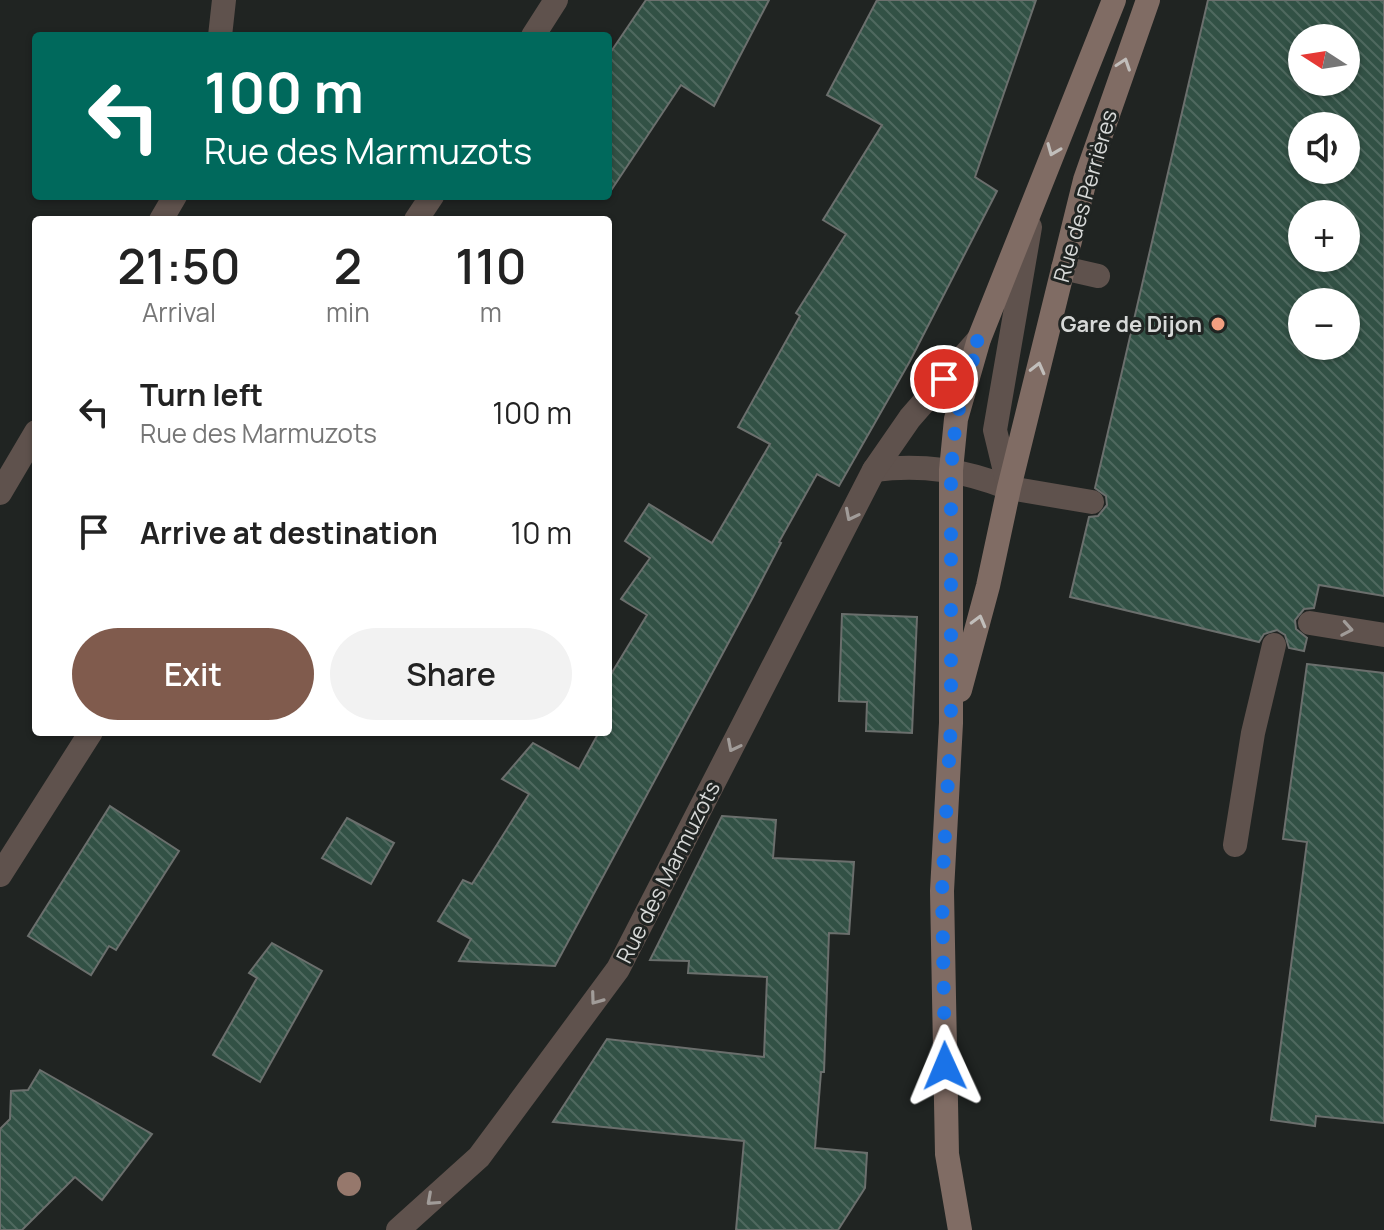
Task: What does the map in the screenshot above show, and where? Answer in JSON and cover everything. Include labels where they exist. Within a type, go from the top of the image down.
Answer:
[{"type":"main road","name":"Rue des Perrières","points":[[960,1230],[947,1154],[942,891],[951,723],[951,470],[956,419],[979,339],[1114,0]]},
{"type":"main road","name":"Rue des Perrières","points":[[951,723],[988,586],[1085,180],[1148,0]]},
{"type":"street","points":[[220,32],[224,0]]},
{"type":"street","points":[[536,32],[556,0]]},
{"type":"street","name":"Rue des Perrières","points":[[1009,488],[995,430],[1035,196]]},
{"type":"street","points":[[1063,268],[1098,276]]},
{"type":"street","name":"Rue des Marmuzots","points":[[398,1230],[479,1157],[618,969],[874,470],[910,418],[979,339]]},
{"type":"street","points":[[0,493],[32,439]]},
{"type":"street","points":[[874,470],[910,466],[951,470],[1009,488],[1092,502]]},
{"type":"street","points":[[1310,623],[1384,635]]},
{"type":"street","points":[[1235,845],[1253,733],[1274,645]]},
{"type":"street","points":[[0,875],[88,736]]},
{"type":"building","points":[[646,0],[769,0],[714,106],[681,85],[612,189],[612,50]]},
{"type":"building","points":[[877,0],[1036,0],[975,177],[997,191],[910,361],[839,486],[817,474],[555,966],[459,961],[471,939],[438,921],[463,880],[472,884],[529,794],[502,779],[533,743],[579,769],[597,736],[612,736],[612,672],[647,615],[621,599],[650,558],[625,541],[649,504],[712,543],[770,444],[738,427],[800,316],[796,313],[846,234],[823,220],[882,125],[827,95]]},
{"type":"building","name":"Gare de Dijon","points":[[1208,0],[1384,0],[1384,596],[1319,585],[1314,608],[1304,609],[1295,620],[1296,629],[1307,638],[1304,651],[1289,648],[1285,635],[1277,630],[1264,634],[1259,642],[1070,597],[1089,517],[1098,516],[1107,505],[1106,496],[1095,488]]},
{"type":"building","points":[[842,614],[917,617],[912,733],[866,731],[867,702],[839,701]]},
{"type":"building","points":[[1307,664],[1384,673],[1384,1123],[1316,1116],[1315,1126],[1271,1120],[1307,842],[1283,839]]},
{"type":"building","points":[[110,806],[179,851],[116,950],[109,946],[91,975],[28,936]]},
{"type":"building","points":[[722,816],[776,820],[773,858],[854,862],[849,934],[829,933],[824,1072],[821,1072],[815,1148],[867,1153],[865,1188],[838,1230],[736,1230],[744,1141],[553,1122],[607,1039],[764,1057],[767,977],[688,973],[689,961],[650,960]]},
{"type":"building","points":[[347,818],[394,843],[371,884],[322,858]]},
{"type":"building","points":[[272,943],[322,971],[260,1082],[213,1055],[257,978],[249,973]]},
{"type":"building","points":[[40,1070],[152,1134],[102,1200],[75,1177],[22,1230],[0,1230],[0,1129],[10,1119],[11,1091],[28,1090]]},
{"type":"place","name":"Gare de Dijon","points":[[1218,324]]},
{"type":"route","points":[[944,379],[979,339],[956,419],[951,470],[951,723],[942,891],[945,1066]]}]
